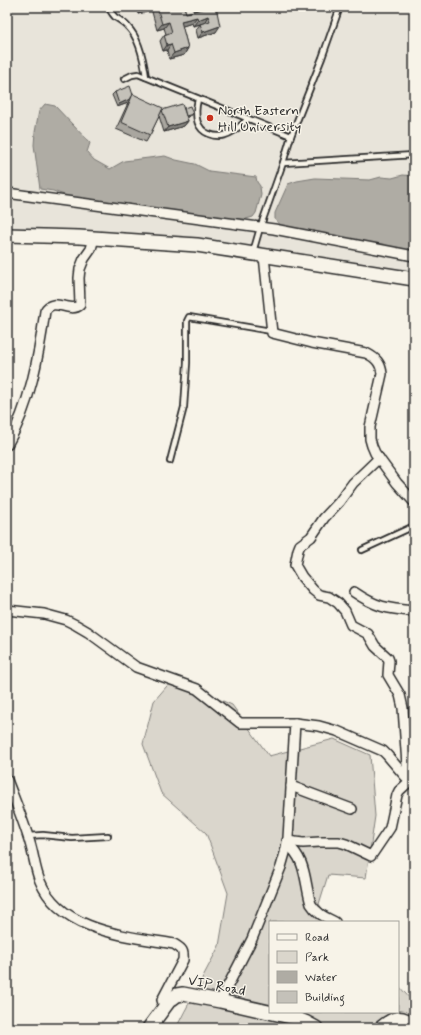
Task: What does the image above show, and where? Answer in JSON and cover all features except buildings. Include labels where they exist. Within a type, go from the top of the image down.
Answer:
[{"type":"street","points":[[7,192],[260,228],[414,256]]},
{"type":"street","points":[[7,235],[94,238],[197,245],[414,279]]},
{"type":"street","points":[[7,445],[25,406],[40,346],[45,311],[50,305],[74,308],[80,305],[80,269],[84,259],[91,249],[94,238]]},
{"type":"street","points":[[258,255],[271,331],[273,334],[366,353],[374,357],[379,362],[382,374],[369,432],[372,446],[397,483],[414,502]]},
{"type":"street","points":[[379,458],[353,483],[311,537],[300,545],[295,565],[302,577],[313,590],[338,603],[345,611],[351,625],[368,634],[375,646],[388,658],[390,665],[388,675],[400,695],[403,708],[412,779]]},
{"type":"street","points":[[354,592],[368,601],[380,606],[393,609],[414,610]]},
{"type":"street","points":[[7,610],[44,614],[66,620],[88,632],[136,667],[197,689],[240,723],[295,723],[319,726],[328,728],[376,748],[383,751],[405,776],[412,779]]},
{"type":"street","points":[[220,1001],[252,939],[281,867],[287,842],[295,723]]},
{"type":"street","points":[[287,842],[339,842],[346,844],[368,856],[371,856],[390,828],[399,791],[412,779]]},
{"type":"street","points":[[7,780],[28,836],[40,883],[60,909],[88,926],[174,944],[182,949],[184,954],[183,960],[163,996],[162,1000],[165,1005]]},
{"type":"street","points":[[291,786],[352,809]]},
{"type":"street","points":[[287,842],[298,856],[302,864],[311,904],[321,916],[333,921]]},
{"type":"street","name":"VIP Road","points":[[149,1028],[165,1005],[177,995],[183,994],[269,1012]]},
{"type":"street","name":"VIP Road","points":[[273,1013],[295,1018],[316,1028]]},
{"type":"street","points":[[385,1021],[402,1019],[414,1026]]},
{"type":"lane","points":[[108,7],[114,16],[127,25],[133,33],[145,67],[146,77]]},
{"type":"lane","points":[[258,255],[260,228],[291,136],[340,7]]},
{"type":"lane","points":[[124,78],[135,74],[146,77],[291,136]]},
{"type":"lane","points":[[198,99],[196,110],[197,121],[200,127],[207,133],[219,136],[225,135],[232,132],[248,119]]},
{"type":"lane","points":[[283,163],[414,155]]},
{"type":"lane","points":[[170,460],[185,400],[188,318],[191,317],[271,331]]},
{"type":"lane","points":[[362,550],[414,526]]},
{"type":"lane","points":[[28,836],[43,835],[72,838],[108,836]]},
{"type":"shaded area","name":"North Eastern Hill University","points":[[7,7],[414,7],[414,276],[7,229]]},
{"type":"green space","points":[[173,679],[232,705],[269,756],[334,739],[370,755],[375,816],[366,878],[328,875],[319,904],[330,921],[269,921],[269,1013],[399,1013],[399,986],[412,1001],[414,999],[414,1028],[176,1028],[219,946],[228,893],[206,833],[161,793],[143,744],[154,701]]},
{"type":"water","points":[[45,104],[55,106],[90,143],[87,152],[94,160],[110,169],[124,161],[165,156],[195,164],[209,171],[256,177],[260,186],[261,195],[256,213],[253,217],[246,219],[219,218],[70,197],[53,191],[40,189],[34,145],[39,111]]},
{"type":"water","points":[[403,175],[414,176],[414,253],[283,227],[275,220],[275,213],[288,184],[315,178],[370,180],[381,177],[392,178]]},
{"type":"place","name":"North Eastern Hill University","points":[[210,118]]}]
